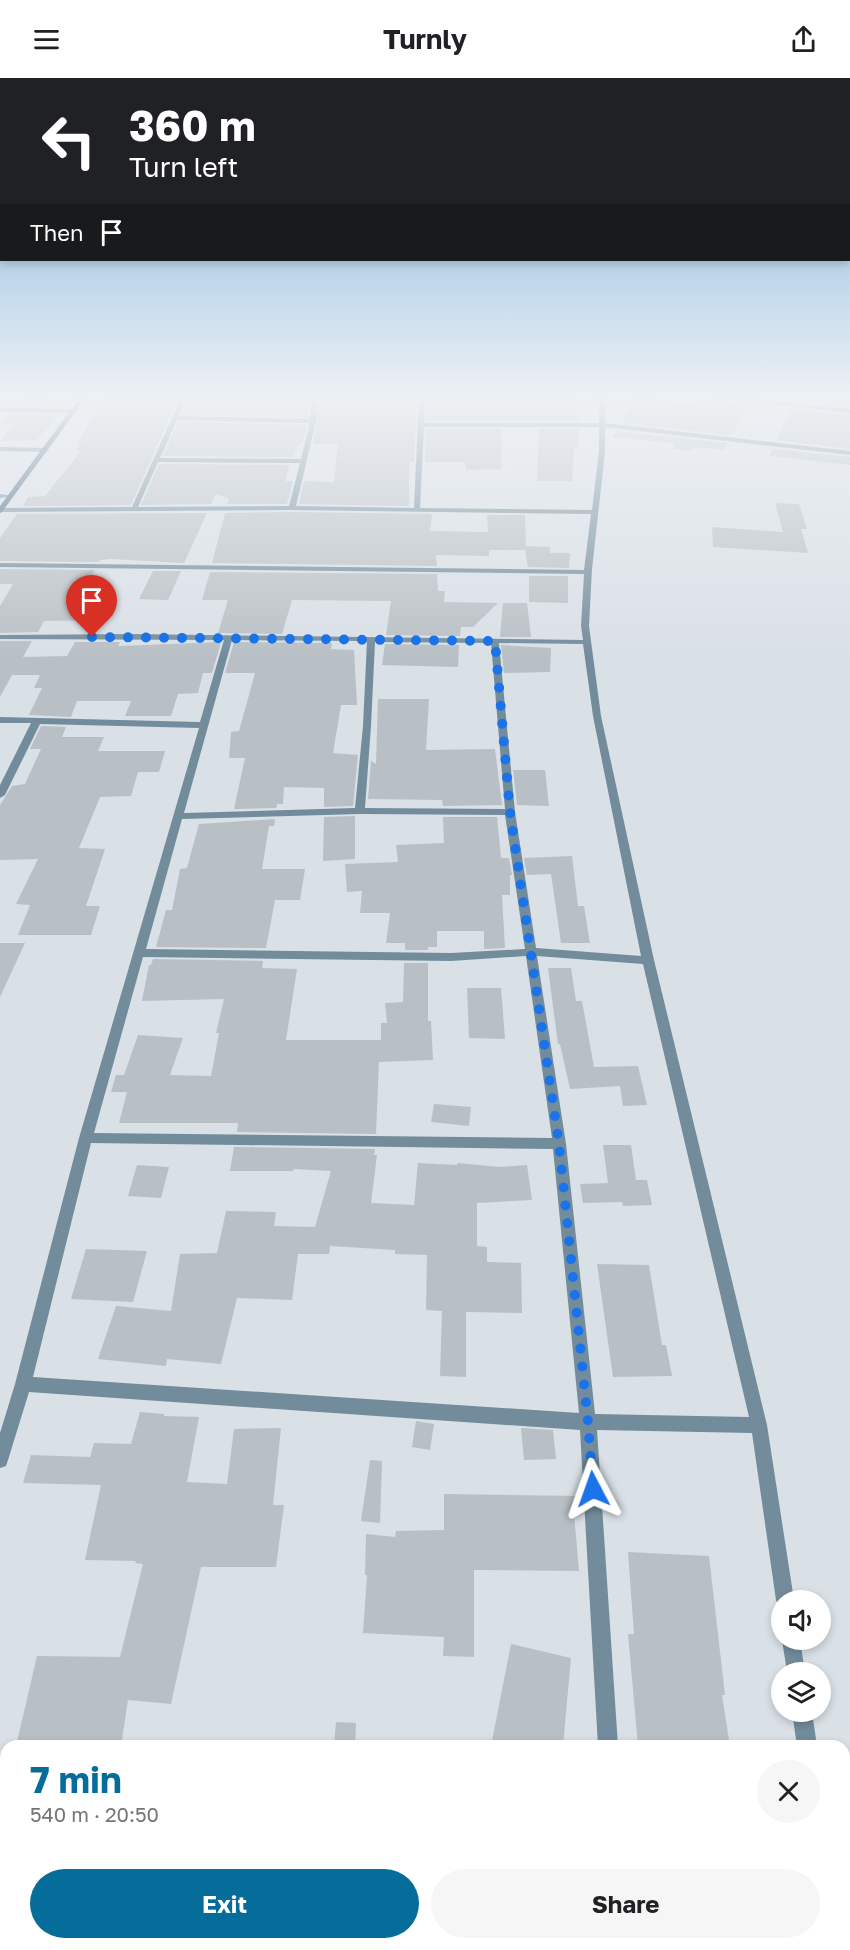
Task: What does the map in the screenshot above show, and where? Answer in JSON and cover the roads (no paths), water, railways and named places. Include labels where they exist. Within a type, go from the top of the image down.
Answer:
[{"type":"street","points":[[0,511],[20,483]]},
{"type":"street","points":[[134,509],[145,483]]},
{"type":"street","points":[[292,508],[298,483]]},
{"type":"street","points":[[417,509],[419,483]]},
{"type":"street","points":[[598,483],[588,572],[585,626],[597,717],[648,960],[759,1425],[784,1590]]},
{"type":"street","points":[[0,496],[10,496]]},
{"type":"street","points":[[0,511],[292,508],[596,513]]},
{"type":"street","points":[[0,565],[588,572]]},
{"type":"street","points":[[0,637],[229,637],[587,642]]},
{"type":"street","points":[[0,1460],[23,1384],[86,1138],[180,816],[229,637]]},
{"type":"street","points":[[360,810],[371,639]]},
{"type":"street","points":[[495,641],[510,812],[559,1144],[588,1422],[608,1740]]},
{"type":"street","points":[[0,720],[205,725]]},
{"type":"street","points":[[0,795],[37,720]]},
{"type":"street","points":[[180,816],[360,810],[510,812]]},
{"type":"street","points":[[140,953],[451,957],[532,952],[648,960]]},
{"type":"street","points":[[86,1138],[559,1144]]},
{"type":"street","points":[[23,1384],[588,1422],[759,1425]]},
{"type":"street","points":[[803,1722],[806,1740]]}]
